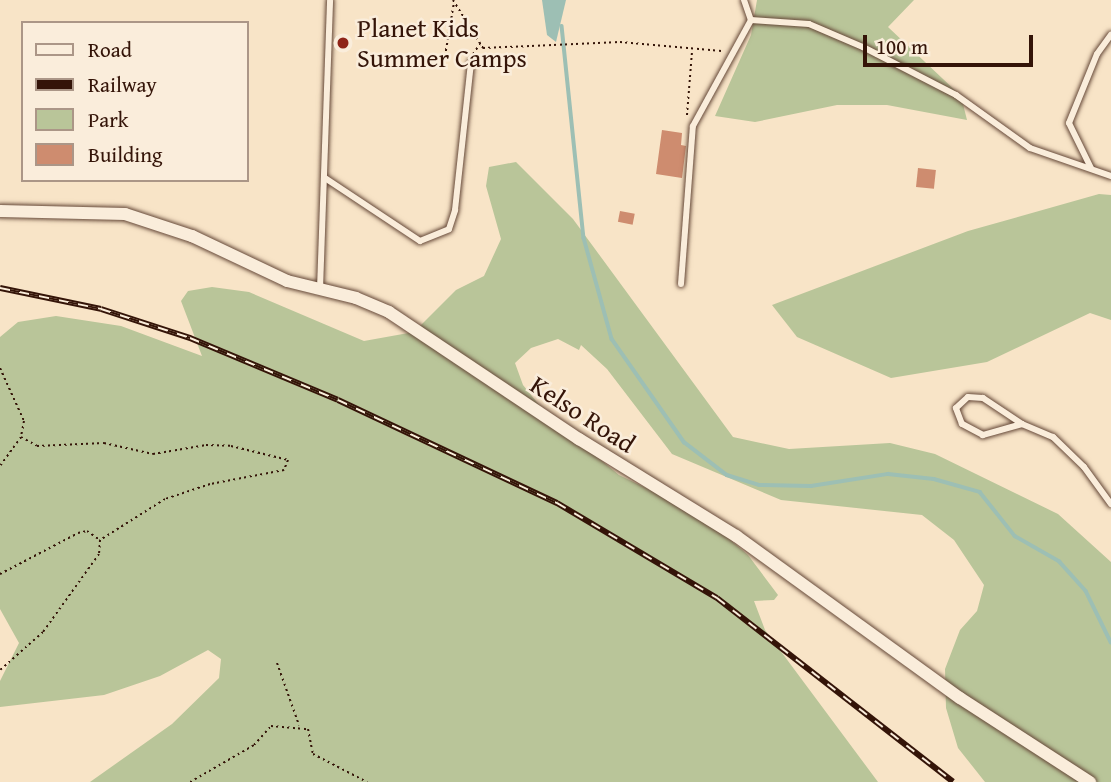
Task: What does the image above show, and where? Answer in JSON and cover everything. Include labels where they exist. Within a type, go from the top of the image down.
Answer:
[{"type":"street","name":"Kelso Road","points":[[0,212],[125,214],[192,236],[287,281],[389,312],[567,432],[736,536],[960,698],[1090,782]]},
{"type":"lane","points":[[320,289],[330,0]]},
{"type":"lane","points":[[681,284],[694,126],[751,20],[744,0]]},
{"type":"lane","points":[[751,20],[809,24],[956,94],[1030,148],[1111,176]]},
{"type":"lane","points":[[1091,167],[1069,123],[1097,54],[1111,35]]},
{"type":"lane","points":[[325,178],[420,241],[449,229],[455,210],[471,62]]},
{"type":"lane","points":[[1022,424],[983,435],[962,424],[956,408],[968,397],[983,398],[1022,424],[1053,437],[1084,467],[1111,504]]},
{"type":"path","points":[[454,1],[480,44],[496,49],[597,43],[692,51],[735,51]]},
{"type":"path","points":[[445,56],[454,1]]},
{"type":"path","points":[[471,62],[480,44]]},
{"type":"path","points":[[687,115],[692,51]]},
{"type":"path","points":[[0,368],[24,421],[21,437],[0,466]]},
{"type":"path","points":[[21,437],[37,446],[104,443],[153,454],[206,445],[231,446],[288,460],[284,470],[210,484],[165,499],[100,540]]},
{"type":"path","points":[[0,574],[23,566],[78,533],[87,531],[100,540]]},
{"type":"path","points":[[0,670],[43,632],[99,554],[100,540]]},
{"type":"path","points":[[277,663],[299,726]]},
{"type":"path","points":[[190,782],[254,745],[271,726],[299,726],[308,729],[313,754],[367,782]]},
{"type":"green space","points":[[757,0],[914,0],[888,27],[961,96],[967,120],[887,105],[837,105],[755,122],[715,116],[751,35]]},
{"type":"green space","points":[[516,162],[573,219],[733,437],[789,449],[890,443],[935,454],[1058,514],[1111,562],[1111,782],[985,782],[958,748],[946,708],[945,669],[960,630],[977,611],[984,585],[954,540],[922,515],[781,500],[672,454],[607,369],[581,345],[579,350],[558,339],[531,348],[515,363],[523,385],[548,416],[619,475],[700,514],[748,555],[778,595],[774,600],[754,601],[765,630],[878,782],[90,782],[172,724],[219,678],[221,659],[208,650],[160,676],[104,695],[0,707],[0,681],[19,643],[0,609],[0,337],[18,322],[56,316],[121,326],[202,356],[181,301],[188,291],[212,287],[249,292],[364,341],[414,332],[456,290],[484,276],[501,239],[486,186],[489,167]]},
{"type":"green space","points":[[1099,194],[1111,195],[1111,320],[1090,313],[987,362],[891,378],[797,337],[772,305],[968,231]]},
{"type":"water","points":[[542,0],[566,0],[556,42],[547,35]]},
{"type":"building","name":"Planet Kids Summer Camps","points":[[339,37],[349,37],[349,48],[339,48]]},
{"type":"building","points":[[662,130],[682,133],[681,145],[686,146],[682,178],[656,174]]},
{"type":"building","points":[[918,168],[936,170],[934,189],[916,187]]},
{"type":"building","points":[[620,211],[635,214],[633,225],[618,222]]},
{"type":"waterway","points":[[562,26],[584,238],[612,339],[684,442],[727,475],[759,485],[811,486],[888,474],[934,479],[980,492],[1015,536],[1059,561],[1086,591],[1111,642]]},
{"type":"railway","points":[[0,288],[101,309],[190,338],[338,400],[557,503],[717,598],[953,782]]},
{"type":"place","name":"Planet Kids Summer Camps","points":[[343,43]]}]
